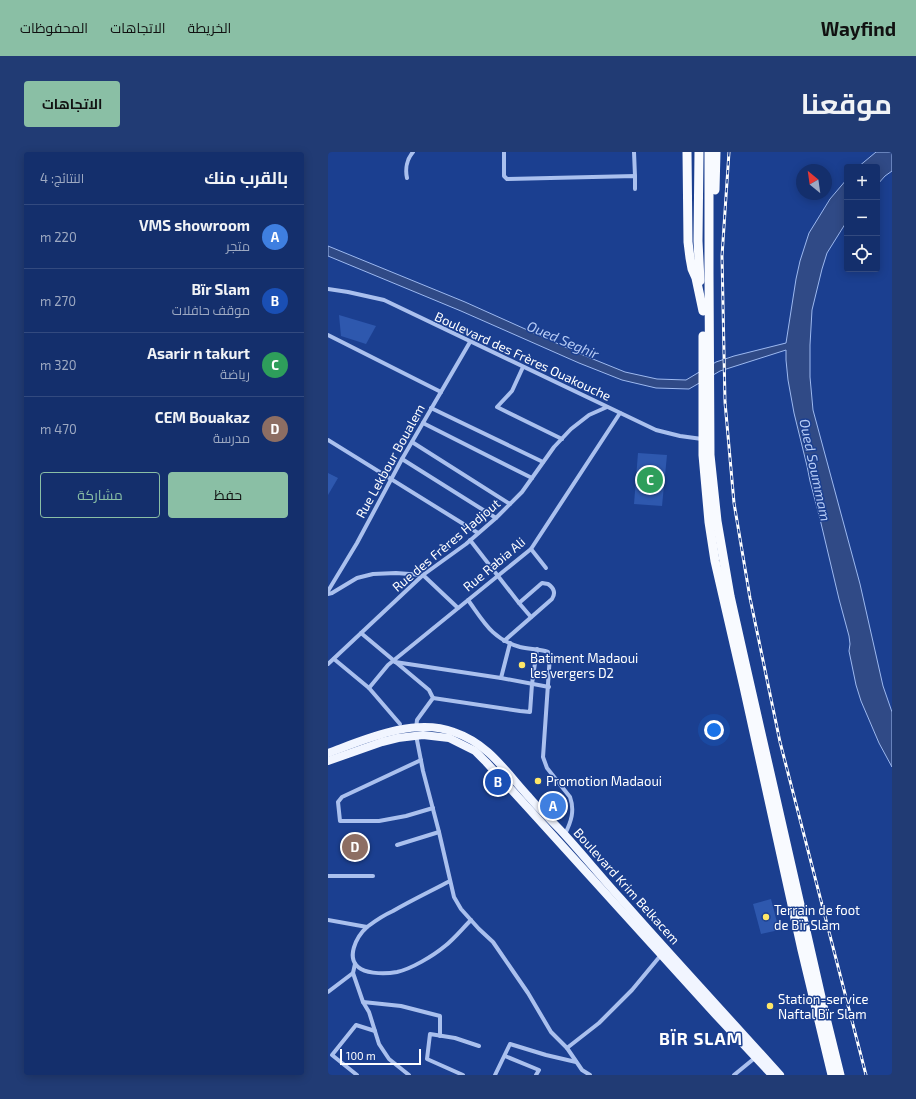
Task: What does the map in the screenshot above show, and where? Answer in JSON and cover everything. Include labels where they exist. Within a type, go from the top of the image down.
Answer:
[{"type":"highway","points":[[687,152],[690,258],[703,311]]},
{"type":"highway","points":[[699,152],[699,273],[706,362]]},
{"type":"highway","points":[[706,152],[706,273],[709,293]]},
{"type":"highway","points":[[703,311],[706,273],[710,152]]},
{"type":"highway","points":[[716,152],[714,272],[709,293],[706,390],[707,438],[717,520],[730,596],[840,1075]]},
{"type":"highway","points":[[707,438],[703,455],[706,493],[715,561],[802,950],[832,1075]]},
{"type":"main road","name":"Boulevard Krim Belkacem","points":[[328,753],[383,734],[438,728],[453,731],[481,745],[565,835],[780,1075]]},
{"type":"main road","name":"Boulevard Krim Belkacem","points":[[328,762],[416,731]]},
{"type":"main road","name":"Boulevard Krim Belkacem","points":[[416,731],[423,735],[449,738],[474,751],[508,786],[772,1075]]},
{"type":"street","points":[[407,178],[407,161],[413,152]]},
{"type":"street","points":[[504,152],[504,176],[507,179],[634,176]]},
{"type":"street","points":[[634,152],[634,176],[636,189]]},
{"type":"street","name":"Boulevard des Frères Ouakouche","points":[[328,290],[348,292],[384,300],[656,430],[680,436],[707,438]]},
{"type":"street","points":[[328,334],[441,392]]},
{"type":"street","name":"Rue Lekbour Boualem","points":[[328,590],[357,543],[402,459],[470,342]]},
{"type":"street","points":[[523,367],[512,391],[497,407],[562,439]]},
{"type":"street","name":"Rue des Frères Hadjout","points":[[328,663],[423,575],[470,540],[496,518],[522,492],[554,447],[571,429],[589,415],[607,407]]},
{"type":"street","points":[[432,408],[543,462]]},
{"type":"street","name":"Rue Rabia Ali","points":[[368,688],[388,665],[531,549],[620,413]]},
{"type":"street","points":[[423,423],[532,478]]},
{"type":"street","points":[[328,440],[478,533]]},
{"type":"street","points":[[412,442],[510,504]]},
{"type":"street","points":[[402,459],[496,518]]},
{"type":"street","points":[[470,540],[519,603],[532,617]]},
{"type":"street","points":[[531,549],[546,568]]},
{"type":"street","points":[[328,594],[357,578],[373,574],[396,573],[423,575],[458,608]]},
{"type":"street","points":[[504,641],[552,599],[554,593],[548,584],[542,583],[519,603]]},
{"type":"street","points":[[468,600],[496,636],[504,641],[521,647],[547,651],[550,655],[544,761],[547,768],[570,797],[572,803],[573,814],[565,835]]},
{"type":"street","points":[[361,633],[429,690],[433,698]]},
{"type":"street","points":[[501,678],[510,643]]},
{"type":"street","points":[[433,698],[530,712],[536,649]]},
{"type":"street","points":[[334,659],[368,688],[400,724]]},
{"type":"street","points":[[394,661],[549,687]]},
{"type":"street","points":[[433,698],[418,720],[416,731],[421,760],[454,897],[461,909],[493,942],[528,993],[552,1032],[567,1048],[582,1070],[590,1075]]},
{"type":"street","points":[[421,760],[342,797],[338,802],[340,821],[379,821],[406,816],[433,808]]},
{"type":"street","points":[[397,845],[439,832]]},
{"type":"street","points":[[328,876],[373,876]]},
{"type":"street","points":[[409,1075],[389,1059],[380,1044],[353,973],[355,964],[353,958],[353,948],[367,927],[407,903],[450,882]]},
{"type":"street","points":[[328,920],[367,927]]},
{"type":"street","points":[[355,964],[361,969],[377,974],[397,972],[420,963],[446,946],[471,920]]},
{"type":"street","points":[[567,1048],[599,1023],[632,990],[661,955]]},
{"type":"street","points":[[328,992],[353,973]]},
{"type":"street","points":[[364,1002],[401,1006],[440,1016],[440,1036]]},
{"type":"street","points":[[356,1075],[332,1055],[356,1025],[375,1031]]},
{"type":"street","points":[[463,1075],[426,1059],[430,1034],[455,1038],[478,1046]]},
{"type":"street","points":[[495,1075],[510,1044],[546,1055],[577,1062]]},
{"type":"street","points":[[505,1056],[539,1070],[536,1075]]},
{"type":"street","points":[[734,1075],[756,1057]]},
{"type":"shaded area","points":[[339,315],[376,326],[366,344],[341,336]]},
{"type":"shaded area","points":[[638,453],[667,455],[662,506],[634,504]]},
{"type":"shaded area","points":[[328,473],[338,478],[328,495]]},
{"type":"shaded area","name":"Terrain de foot de Bïr Slam","points":[[771,899],[779,930],[761,934],[753,904]]},
{"type":"water","points":[[876,152],[892,152],[892,171],[880,182],[880,164],[862,164]]},
{"type":"water","name":"Oued Soummam","points":[[844,183],[844,226],[827,253],[812,310],[810,377],[813,410],[860,584],[883,686],[892,712],[892,767],[879,743],[861,701],[856,685],[849,651],[849,636],[794,413],[788,380],[786,350],[720,371],[689,389],[656,388],[622,380],[579,363],[461,311],[328,256],[328,246],[465,302],[583,355],[625,372],[657,379],[686,380],[716,362],[786,343],[800,261],[809,233],[829,200],[832,200],[832,197]]},
{"type":"railway","points":[[729,152],[722,256],[725,402],[734,503],[750,598],[780,742],[866,1075]]},
{"type":"place","name":"Asarir n takurt","points":[[650,480]]},
{"type":"place","name":"Batiment Madaoui les vergers D2","points":[[522,665]]},
{"type":"place","name":"Promotion Madaoui","points":[[538,781]]},
{"type":"place","name":"Bïr Slam","points":[[498,782]]},
{"type":"place","name":"VMS showroom","points":[[553,806]]},
{"type":"place","name":"CEM Bouakaz","points":[[355,847]]},
{"type":"place","name":"Terrain de foot de Bïr Slam","points":[[766,917]]},
{"type":"place","name":"Station-service Naftal Bïr Slam","points":[[770,1006]]},
{"type":"district","name":"BÏR SLAM","points":[[701,1039]]},
{"type":"water label","name":"Oued Seghir","points":[[563,340]]}]
